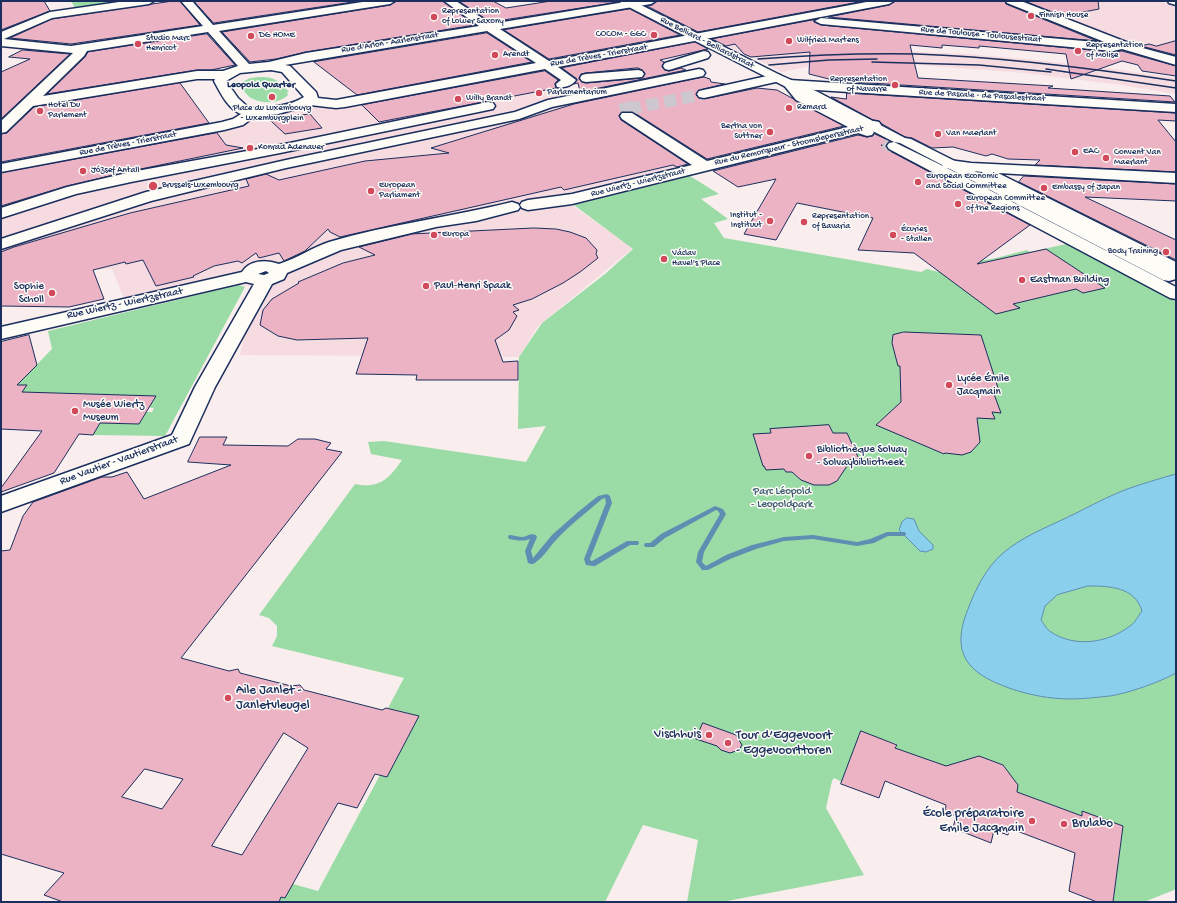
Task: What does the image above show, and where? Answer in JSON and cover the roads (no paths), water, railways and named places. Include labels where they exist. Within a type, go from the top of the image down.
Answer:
[{"type":"street","points":[[58,1],[64,13]]},
{"type":"street","points":[[1,36],[50,15],[149,1]]},
{"type":"street","points":[[186,1],[246,68]]},
{"type":"street","points":[[1,42],[68,50],[390,1]]},
{"type":"street","points":[[449,1],[570,80],[562,84]]},
{"type":"street","name":"Rue d'Arlon - Aarlenstraat","points":[[272,66],[282,62],[306,57],[628,2],[651,1]]},
{"type":"street","name":"Rue de Trèves - Trierstraat","points":[[308,102],[336,104],[345,103],[889,1]]},
{"type":"street","points":[[1011,1],[1125,46],[1176,61]]},
{"type":"street","name":"Rue Belliard - Belliardstraat","points":[[628,2],[696,38],[789,84],[1176,294]]},
{"type":"street","points":[[824,13],[836,23]]},
{"type":"street","name":"Rue de Toulouse - Toulousestraat","points":[[802,17],[813,21],[1105,46],[1125,46]]},
{"type":"street","points":[[1,129],[31,102],[80,53],[82,48]]},
{"type":"street","points":[[1,213],[72,190],[136,189],[289,171],[363,148],[519,115],[548,104],[649,78],[704,55]]},
{"type":"street","points":[[31,102],[197,75],[226,75],[246,68],[272,66],[286,70],[291,74],[310,95],[310,99],[308,102],[281,109],[252,112],[244,110],[223,87],[220,81],[226,75]]},
{"type":"street","points":[[586,78],[640,73],[649,78],[699,73]]},
{"type":"street","points":[[704,94],[776,78]]},
{"type":"street","name":"Rue de Pascale - de Pascalestraat","points":[[789,84],[1176,108]]},
{"type":"street","points":[[1,244],[136,189],[278,144],[507,103],[548,104]]},
{"type":"street","name":"Rue de Trèves - Trierstraat","points":[[1,168],[224,126],[238,122],[252,112]]},
{"type":"street","points":[[627,116],[698,168]]},
{"type":"street","name":"Rue du Remorqueur - Stoomslepersstraat","points":[[698,168],[867,127]]},
{"type":"street","points":[[341,132],[378,159]]},
{"type":"street","points":[[289,171],[341,132]]},
{"type":"street","name":"Rue Belliard - Belliardstraat","points":[[896,142],[948,164],[1173,272]]},
{"type":"street","points":[[278,144],[319,148],[363,148]]},
{"type":"street","points":[[278,144],[289,171]]},
{"type":"street","points":[[948,164],[972,168],[1176,178]]},
{"type":"street","name":"Rue Wiertz - Wiertzstraat","points":[[1,333],[264,275],[291,266],[311,255],[335,246],[436,222],[522,210],[698,168]]},
{"type":"street","name":"Rue Belliard - Belliardstraat","points":[[988,168],[991,175],[1173,272]]},
{"type":"street","name":"Rue Vautier - Vautierstraat","points":[[1,504],[182,439],[205,386],[264,275]]},
{"type":"water","points":[[1176,474],[1176,673],[1144,687],[1118,695],[1063,699],[1024,693],[1009,688],[982,676],[973,668],[966,659],[962,649],[961,638],[963,624],[978,586],[991,565],[1003,553],[1010,547],[1042,529],[1106,498],[1130,488]],"holes":[[[1088,586],[1113,588],[1128,593],[1139,603],[1142,611],[1132,625],[1121,632],[1102,640],[1081,642],[1060,637],[1050,631],[1041,620],[1045,606],[1057,595]]]},
{"type":"water","points":[[907,518],[914,519],[919,531],[933,545],[933,549],[926,552],[920,551],[899,530],[902,522]]},
{"type":"waterway","points":[[511,537],[524,539],[531,536],[534,537],[528,551],[530,561],[532,562],[573,520],[600,497],[607,496],[609,503],[587,559],[588,563],[593,564],[629,543],[636,543]]},
{"type":"waterway","points":[[647,545],[652,545],[663,536],[715,508],[721,510],[723,514],[701,552],[699,562],[704,568],[708,568],[728,557],[754,547],[784,539],[813,537],[857,544],[872,541],[887,534],[903,534]]},
{"type":"tunnel","points":[[634,108],[704,94]]},
{"type":"tunnel","points":[[620,111],[634,108]]},
{"type":"tunnel","points":[[629,109],[634,108]]},
{"type":"tunnel","points":[[885,141],[894,146]]},
{"type":"railway","points":[[758,59],[857,54],[949,55],[1046,64],[1176,81]]},
{"type":"railway","points":[[769,65],[829,60],[877,59]]},
{"type":"railway","points":[[872,62],[979,65],[1051,72]]},
{"type":"railway","points":[[1046,69],[1176,88]]},
{"type":"place","name":"Finnish House","points":[[1031,16]]},
{"type":"place","name":"Representation of Lower Saxony","points":[[434,17]]},
{"type":"place","name":"COCOM - GGC","points":[[654,35]]},
{"type":"place","name":"DG HOME","points":[[251,36]]},
{"type":"place","name":"Wilfried Martens","points":[[789,41]]},
{"type":"place","name":"Studio Marc Henricot","points":[[138,44]]},
{"type":"place","name":"Representation of Molise","points":[[1078,51]]},
{"type":"place","name":"Arendt","points":[[495,55]]},
{"type":"place","name":"Representation of Navarre","points":[[895,85]]},
{"type":"place","name":"Parlamentarium","points":[[539,93]]},
{"type":"place","name":"Place du Luxembourg - Luxemburgplein","points":[[272,97]]},
{"type":"place","name":"Willy Brandt","points":[[458,99]]},
{"type":"place","name":"Remard","points":[[789,108]]},
{"type":"place","name":"Hotel Du Parlement","points":[[40,111]]},
{"type":"place","name":"Bertha von Suttner","points":[[770,132]]},
{"type":"place","name":"Van Maerlant","points":[[938,134]]},
{"type":"place","name":"Konrad Adenauer","points":[[250,148]]},
{"type":"place","name":"EAC","points":[[1075,152]]},
{"type":"place","name":"Convent Van Maerlant","points":[[1106,158]]},
{"type":"place","name":"József Antall","points":[[83,171]]},
{"type":"place","name":"European Economic and Social Committee","points":[[918,182]]},
{"type":"place","name":"Brussels-Luxembourg","points":[[153,186]]},
{"type":"place","name":"Embassy of Japan","points":[[1044,188]]},
{"type":"place","name":"European Parliament","points":[[371,191]]},
{"type":"place","name":"European Committee of the Regions","points":[[958,204]]},
{"type":"place","name":"Institut - Instituut","points":[[770,221]]},
{"type":"place","name":"Representation of Bavaria","points":[[804,222]]},
{"type":"place","name":"Europa","points":[[434,235]]},
{"type":"place","name":"Écuries - Stallen","points":[[893,235]]},
{"type":"place","name":"Body Training","points":[[1166,252]]},
{"type":"place","name":"Václav Havel's Place","points":[[664,259]]},
{"type":"place","name":"Eastman Building","points":[[1022,280]]},
{"type":"place","name":"Paul-Henri Spaak","points":[[426,286]]},
{"type":"place","name":"Sophie Scholl","points":[[52,293]]},
{"type":"place","name":"Lycée Émile Jacqmain","points":[[949,385]]},
{"type":"place","name":"Musée Wiertz Museum","points":[[75,411]]},
{"type":"place","name":"Bibliothèque Solvay - Solvaybibliotheek","points":[[809,456]]},
{"type":"place","name":"Aile Janlet - Janletvleugel","points":[[228,698]]},
{"type":"place","name":"Vischhuis","points":[[709,735]]},
{"type":"place","name":"Tour d’Eggevoort - Eggevoorttoren","points":[[728,743]]},
{"type":"place","name":"École préparatoire Emile Jacqmain","points":[[1032,821]]},
{"type":"place","name":"Brulabo","points":[[1064,824]]},
{"type":"district","name":"Leopold Quarter","points":[[261,85]]},
{"type":"park label","name":"Parc Léopold - Leopoldpark","points":[[782,498]]}]
